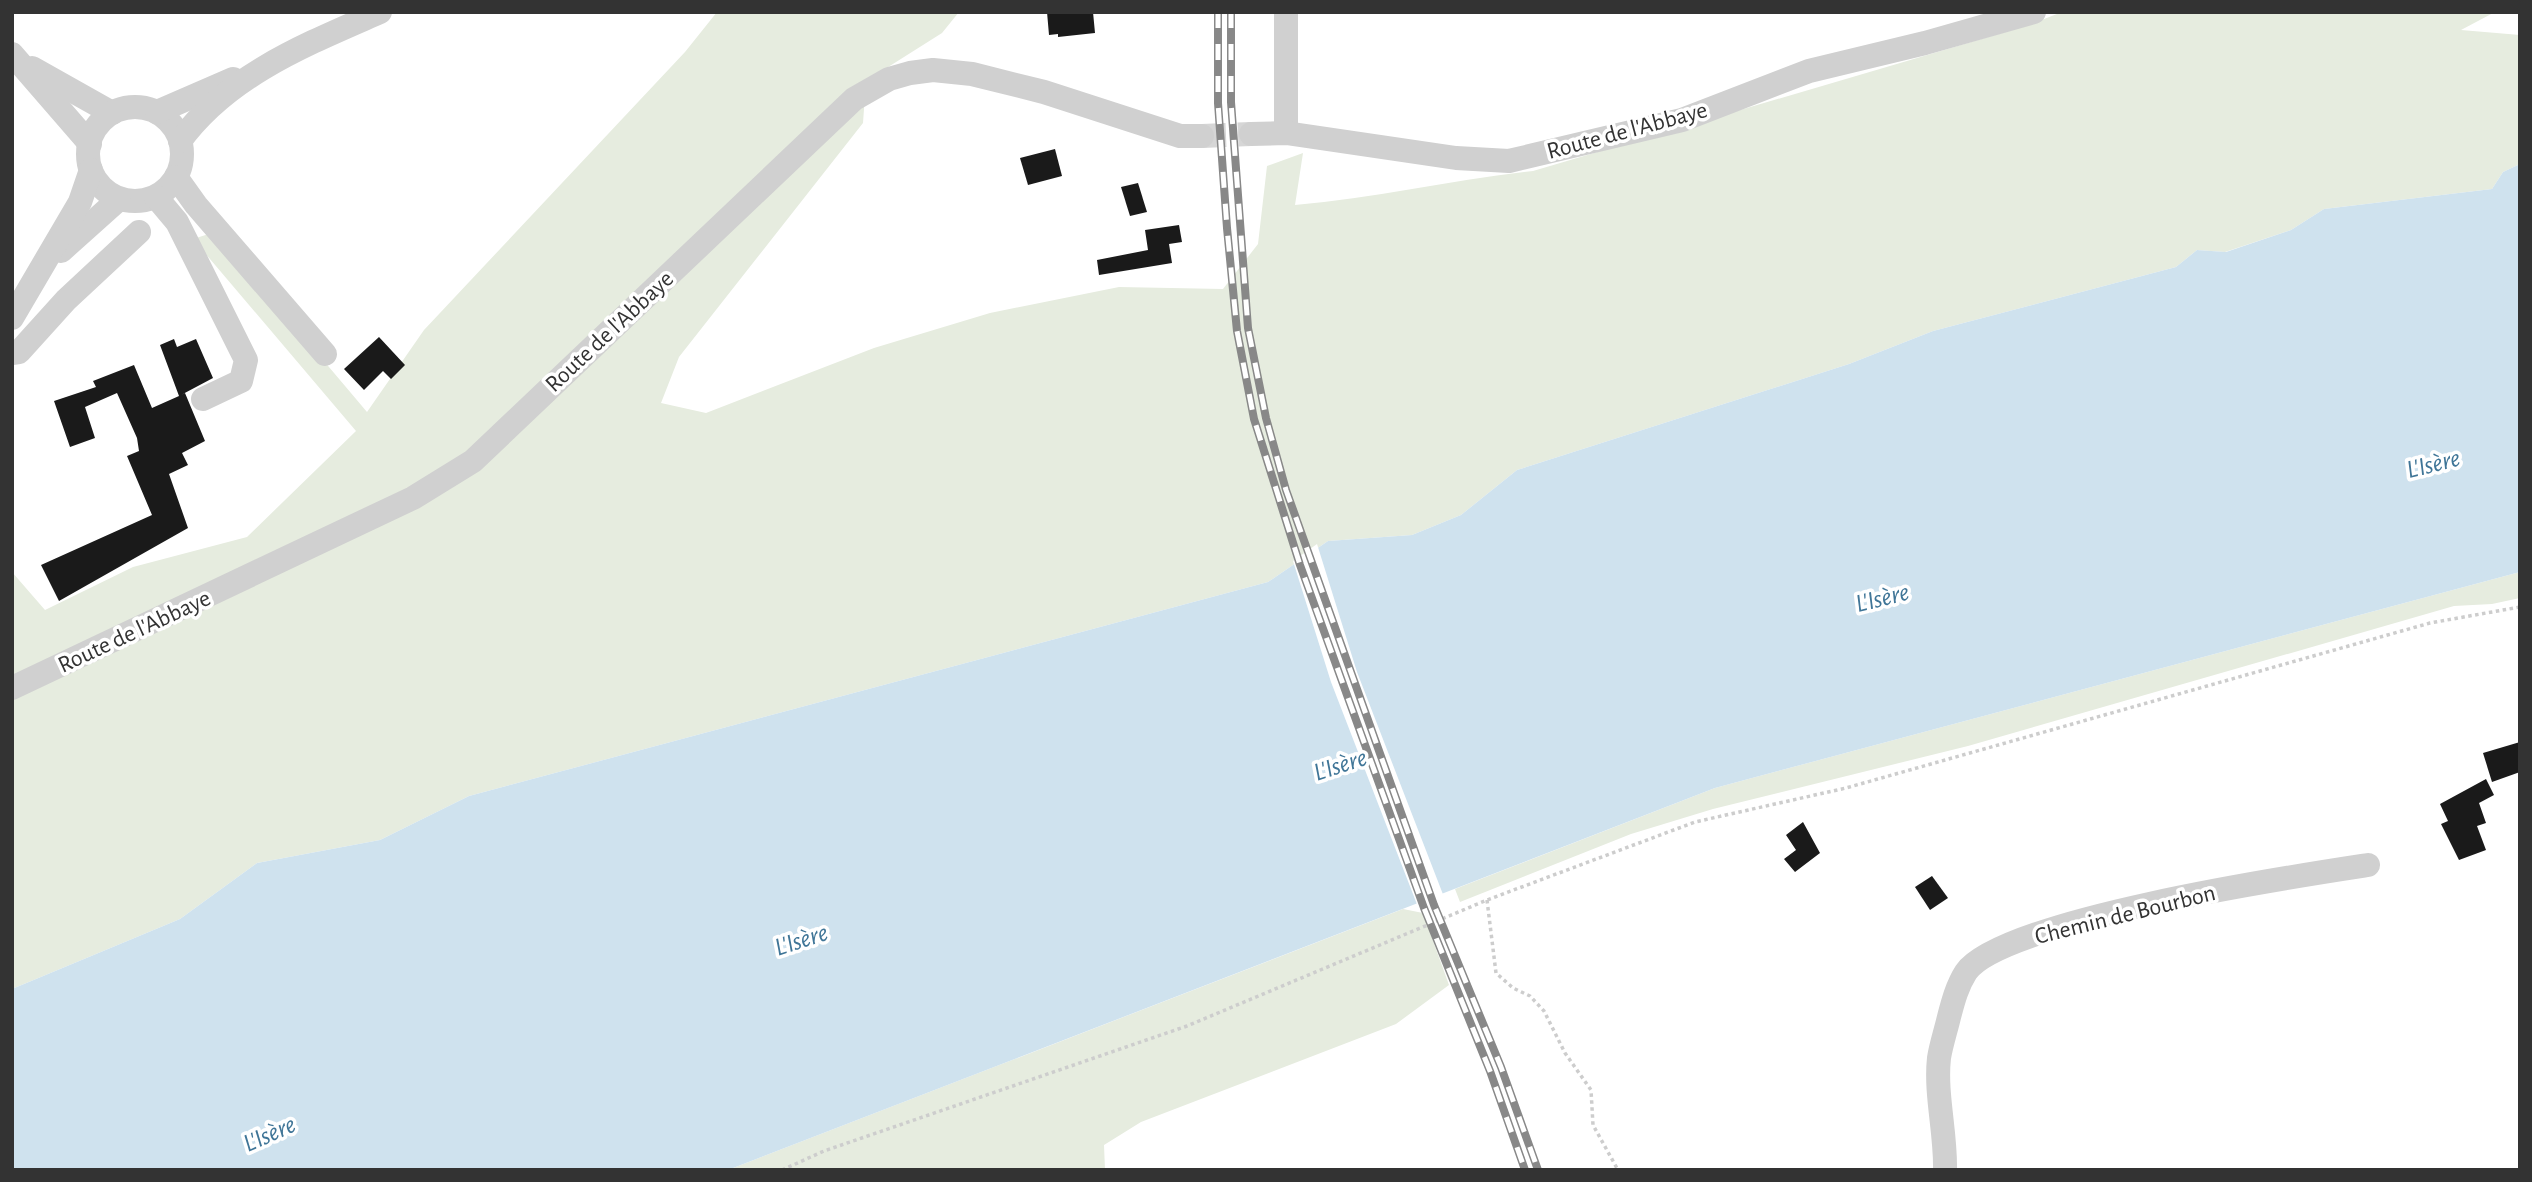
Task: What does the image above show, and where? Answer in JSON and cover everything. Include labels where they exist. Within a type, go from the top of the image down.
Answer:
[{"type":"street","points":[[180,141],[198,117],[267,66],[299,47],[380,12]]},
{"type":"street","points":[[1286,12],[1286,133]]},
{"type":"street","name":"Route de l'Abbaye","points":[[1251,134],[1286,133],[1456,158],[1509,161],[1682,120],[1809,71],[2034,12]]},
{"type":"street","points":[[17,58],[112,113]]},
{"type":"street","points":[[17,58],[90,144]]},
{"type":"street","points":[[157,112],[267,66]]},
{"type":"street","name":"Route de l'Abbaye","points":[[12,688],[413,498],[473,461],[854,99],[889,79],[933,70],[972,74],[1044,92],[1180,136],[1202,136]]},
{"type":"street","points":[[133,107],[157,112],[171,124],[180,141],[182,159],[176,177],[156,197],[140,201],[119,199],[105,191],[94,179],[87,156],[99,123],[112,113],[133,107]]},
{"type":"street","points":[[12,318],[80,202],[91,170]]},
{"type":"street","points":[[176,177],[196,205],[325,354]]},
{"type":"street","points":[[156,197],[177,222],[246,360],[241,381],[203,399]]},
{"type":"street","points":[[39,274],[80,232],[119,199]]},
{"type":"street","points":[[12,353],[19,352],[66,300],[139,232]]},
{"type":"street","name":"Chemin de Bourbon","points":[[1945,1170],[1939,1059],[1955,994],[1967,971],[1988,954],[2021,939],[2106,914],[2263,881],[2368,865]]},
{"type":"path","points":[[782,1170],[824,1151],[1187,1026],[1487,900],[1695,822],[1846,788],[2430,623],[2520,607]]},
{"type":"path","points":[[1487,900],[1496,973],[1513,989],[1530,996],[1544,1011],[1565,1053],[1591,1090],[1592,1125],[1618,1170]]},
{"type":"shaded area","points":[[717,12],[959,12],[942,33],[866,81],[863,123],[679,357],[661,403],[706,413],[874,348],[990,313],[1119,287],[1223,289],[1258,244],[1267,166],[1303,153],[1295,205],[1533,171],[2029,25],[2062,12],[2495,12],[2461,30],[2520,35],[2520,164],[2503,172],[2492,189],[2324,209],[2291,230],[2225,252],[2197,250],[2176,267],[1933,331],[1849,364],[1517,470],[1461,515],[1412,535],[1328,541],[1268,582],[469,796],[380,840],[257,863],[180,919],[12,989],[12,572],[45,610],[133,567],[247,537],[356,431],[193,239],[215,232],[367,412],[424,330],[685,52]]},
{"type":"shaded area","points":[[2520,572],[2520,598],[2492,604],[2454,606],[1968,746],[1713,809],[1631,834],[1460,902],[1455,889],[1715,788]]},
{"type":"shaded area","points":[[1403,909],[1423,913],[1449,985],[1396,1024],[1141,1122],[1104,1145],[1105,1170],[728,1170]]},
{"type":"water","name":"L'Isère","points":[[2520,164],[2520,572],[1715,788],[728,1170],[12,1170],[12,989],[180,919],[257,863],[380,840],[469,796],[1268,582],[1328,541],[1412,535],[1461,515],[1517,470],[1849,364],[1933,331],[2176,267],[2197,250],[2226,252],[2291,230],[2324,209],[2492,189],[2503,172]]},
{"type":"pier","points":[[1317,544],[1357,672],[1444,897],[1418,907],[1331,682],[1293,561]]},
{"type":"building","points":[[1047,12],[1093,12],[1095,33],[1058,37],[1058,34],[1049,35]]},
{"type":"building","points":[[1055,149],[1062,176],[1028,185],[1020,158]]},
{"type":"building","points":[[1138,183],[1147,212],[1130,216],[1121,187]]},
{"type":"building","points":[[1179,225],[1182,242],[1169,244],[1172,263],[1099,275],[1097,260],[1148,250],[1145,230]]},
{"type":"building","points":[[379,337],[405,365],[391,379],[383,371],[364,390],[344,369]]},
{"type":"building","points":[[174,339],[177,347],[196,339],[213,378],[181,395],[185,393],[205,441],[182,453],[188,465],[169,474],[188,528],[59,601],[41,565],[152,515],[127,456],[139,451],[137,438],[117,393],[85,407],[95,438],[70,447],[54,401],[96,387],[93,381],[134,365],[152,408],[179,396],[160,345]]},
{"type":"building","points":[[2520,742],[2520,772],[2492,782],[2483,753]]},
{"type":"building","points":[[2486,779],[2494,795],[2479,803],[2486,823],[2477,826],[2486,850],[2459,860],[2441,824],[2448,821],[2440,804]]},
{"type":"building","points":[[1803,822],[1820,853],[1795,872],[1784,859],[1796,850],[1786,835]]},
{"type":"building","points":[[1932,876],[1948,898],[1930,910],[1915,887]]},
{"type":"tunnel","points":[[1202,136],[1251,134]]},
{"type":"railway","points":[[1218,12],[1218,103],[1227,228],[1237,331],[1254,419],[1300,565],[1424,908],[1490,1071],[1525,1170]]},
{"type":"railway","points":[[1231,12],[1231,102],[1248,328],[1266,418],[1286,490],[1434,905],[1501,1067],[1538,1170]]}]
